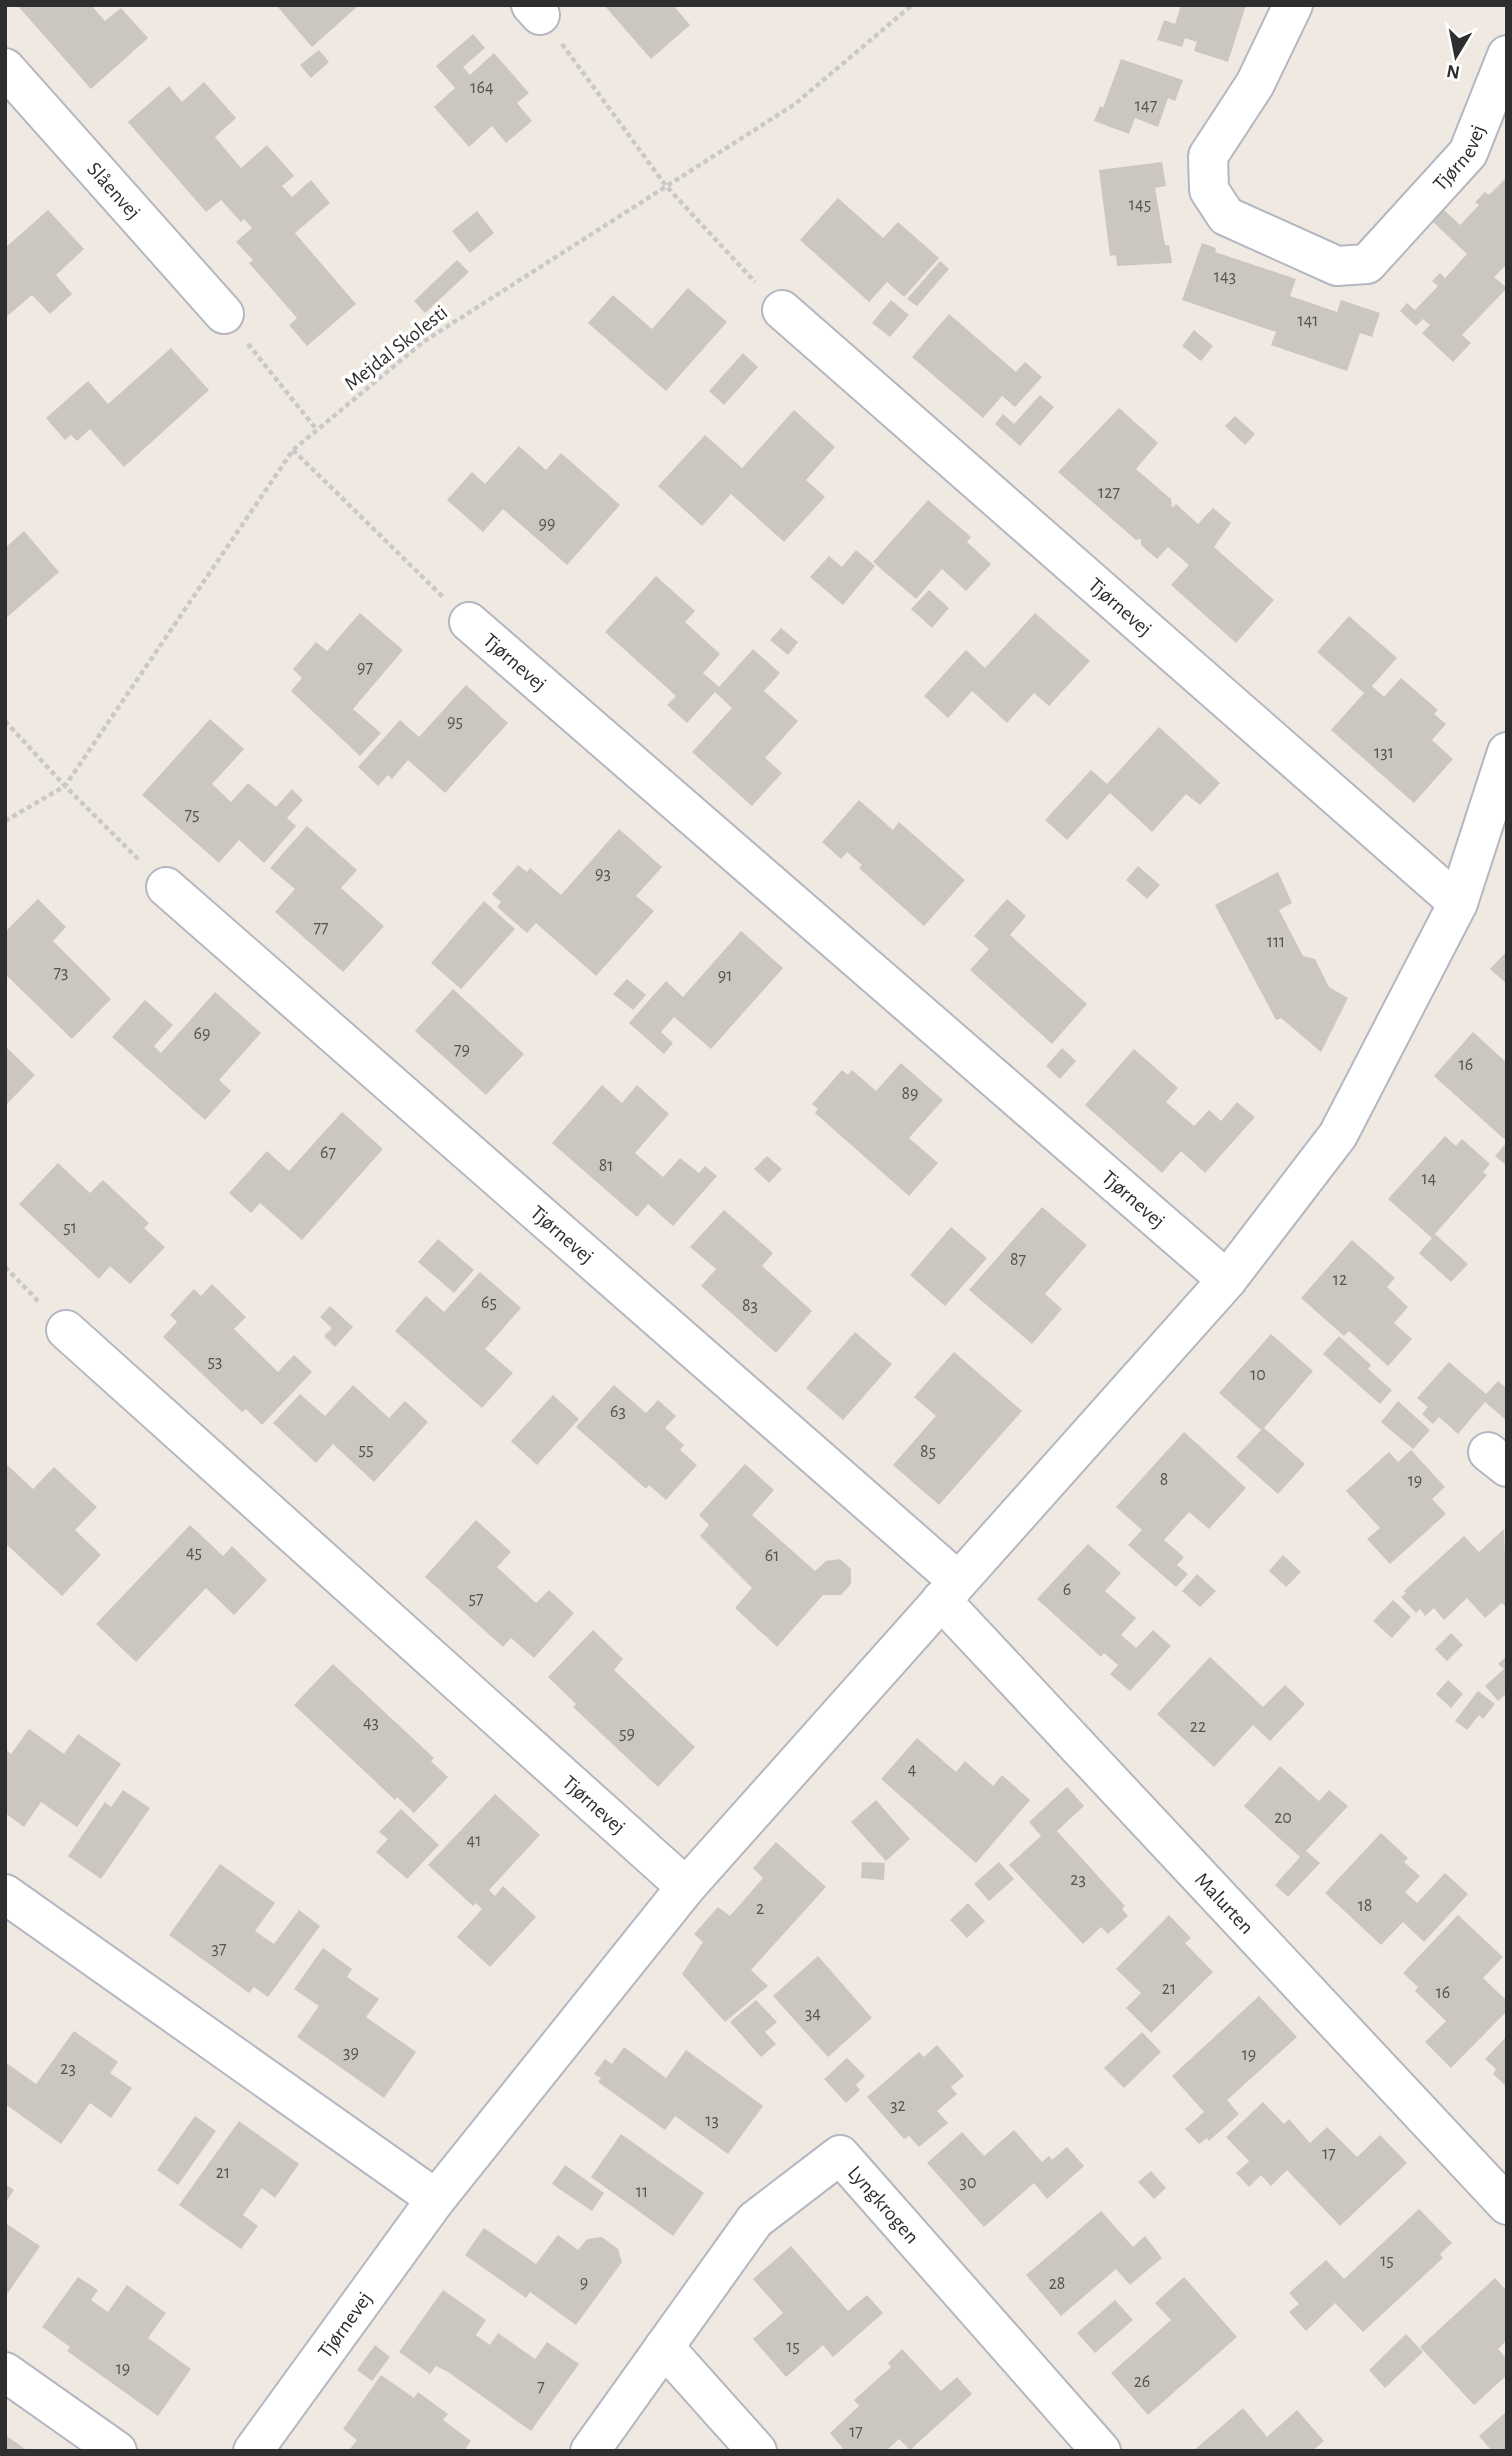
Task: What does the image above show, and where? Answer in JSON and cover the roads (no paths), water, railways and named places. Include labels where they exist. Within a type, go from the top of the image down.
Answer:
[{"type":"street","name":"Tjørnevej","points":[[1293,5],[1255,84],[1208,156],[1209,190],[1226,216],[1337,267],[1367,264],[1468,153],[1507,54]]},
{"type":"street","name":"Slåenvej","points":[[5,68],[224,314]]},
{"type":"street","name":"Tjørnevej","points":[[782,310],[1458,903]]},
{"type":"street","name":"Tjørnevej","points":[[469,622],[1227,1280]]},
{"type":"street","name":"Tjørnevej","points":[[253,2451],[436,2199],[686,1887],[1227,1280],[1338,1135],[1458,903],[1507,752]]},
{"type":"street","name":"Tjørnevej","points":[[166,887],[949,1590]]},
{"type":"street","name":"Tjørnevej","points":[[66,1330],[686,1887]]},
{"type":"street","name":"Malurten","points":[[949,1590],[1507,2205]]},
{"type":"street","points":[[5,1894],[436,2199]]},
{"type":"street","name":"Lyngkrogen","points":[[590,2451],[755,2220],[839,2155],[1101,2451]]},
{"type":"street","points":[[664,2347],[757,2451]]},
{"type":"street","points":[[5,2372],[117,2451]]}]
